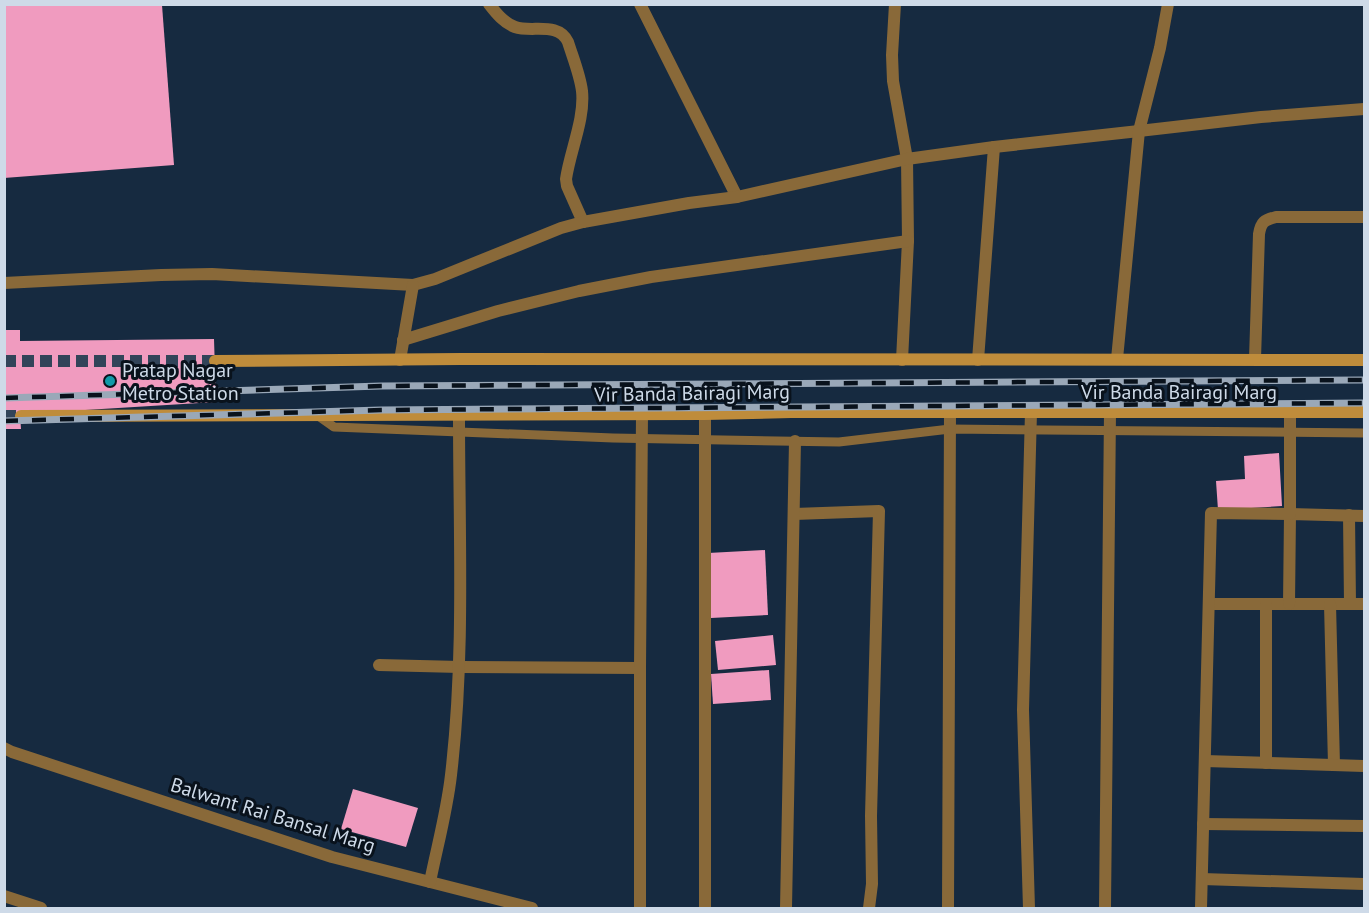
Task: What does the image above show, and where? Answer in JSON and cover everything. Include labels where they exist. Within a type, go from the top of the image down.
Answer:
[{"type":"main road","name":"Vir Banda Bairagi Marg","points":[[215,361],[1365,360]]},
{"type":"main road","name":"Vir Banda Bairagi Marg","points":[[21,416],[1365,412]]},
{"type":"street","points":[[489,4],[506,23],[516,28],[558,31],[565,36],[568,42],[580,82],[582,103],[566,178],[567,186],[583,222]]},
{"type":"street","points":[[640,4],[737,196]]},
{"type":"street","points":[[895,4],[893,81],[907,159],[908,242],[902,360]]},
{"type":"street","points":[[1117,359],[1139,130],[1160,48],[1168,4]]},
{"type":"street","points":[[4,283],[212,274],[413,285],[435,279],[561,228],[583,222],[737,196],[907,159],[1139,130],[1365,109]]},
{"type":"street","points":[[978,360],[994,147]]},
{"type":"street","points":[[1254,360],[1261,224],[1266,219],[1276,217],[1365,217]]},
{"type":"street","points":[[403,340],[498,311],[651,276],[908,242]]},
{"type":"street","points":[[400,360],[413,285]]},
{"type":"street","points":[[948,909],[950,412]]},
{"type":"street","points":[[1029,909],[1023,710],[1031,412]]},
{"type":"street","points":[[1105,909],[1110,412]]},
{"type":"street","points":[[1290,412],[1290,604]]},
{"type":"street","points":[[640,909],[639,668],[642,414]]},
{"type":"street","points":[[705,414],[705,909]]},
{"type":"street","points":[[430,882],[451,775],[460,667],[459,415]]},
{"type":"street","points":[[786,909],[795,441]]},
{"type":"street","points":[[794,513],[879,511],[871,816],[872,884],[869,909]]},
{"type":"street","points":[[1201,909],[1211,513],[1365,516]]},
{"type":"street","points":[[1349,515],[1350,604]]},
{"type":"street","points":[[1209,604],[1365,604]]},
{"type":"street","points":[[1266,604],[1266,763]]},
{"type":"street","points":[[1330,604],[1334,765]]},
{"type":"street","points":[[379,665],[639,668]]},
{"type":"street","name":"Balwant Rai Bansal Marg","points":[[4,748],[332,857],[532,909]]},
{"type":"street","points":[[1205,761],[1365,766]]},
{"type":"street","points":[[1203,824],[1365,826]]},
{"type":"street","points":[[1202,879],[1365,884]]},
{"type":"street","points":[[4,896],[16,904],[41,909]]},
{"type":"lane","points":[[317,415],[334,427],[642,438],[839,442],[950,429],[1365,433]]},
{"type":"building","points":[[4,5],[162,5],[174,165],[4,178]]},
{"type":"building","name":"Pratap Nagar Metro Station","points":[[4,330],[20,330],[20,341],[214,339],[216,402],[20,414],[21,429],[4,429]]},
{"type":"building","points":[[1279,453],[1282,506],[1218,510],[1216,481],[1245,479],[1244,456]]},
{"type":"building","points":[[765,550],[768,615],[711,618],[708,553]]},
{"type":"building","points":[[773,635],[776,665],[718,670],[715,641]]},
{"type":"building","points":[[769,670],[771,700],[713,704],[711,674]]},
{"type":"building","points":[[353,789],[418,808],[406,847],[341,829]]},
{"type":"tunnel","points":[[4,361],[215,361]]},
{"type":"tunnel","points":[[4,416],[21,416]]},
{"type":"railway","points":[[4,398],[381,386],[1364,380]]},
{"type":"railway","points":[[4,421],[381,410],[1364,403]]},
{"type":"place","name":"Pratap Nagar Metro Station","points":[[110,381]]}]
